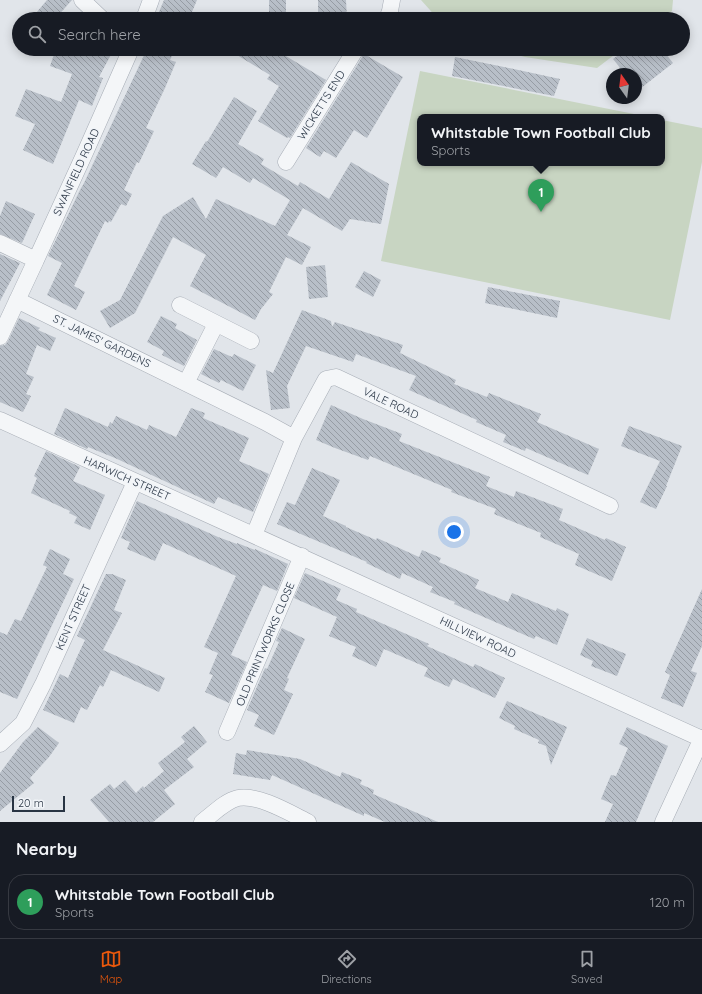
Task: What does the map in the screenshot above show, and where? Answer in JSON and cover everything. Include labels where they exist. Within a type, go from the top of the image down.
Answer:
[{"type":"street","points":[[82,0],[95,12]]},
{"type":"street","points":[[147,12],[151,0]]},
{"type":"street","points":[[389,12],[392,0]]},
{"type":"street","name":"SWANFIELD ROAD","points":[[0,337],[128,56]]},
{"type":"street","name":"WICKETTS END","points":[[286,162],[352,56]]},
{"type":"street","points":[[0,243],[36,260]]},
{"type":"street","name":"ST. JAMES' GARDENS","points":[[17,300],[294,438]]},
{"type":"street","points":[[180,305],[252,341]]},
{"type":"street","points":[[186,383],[216,324]]},
{"type":"street","name":"VALE ROAD","points":[[254,535],[294,438],[326,379],[336,377],[610,506]]},
{"type":"street","name":"HARWICH STREET","points":[[0,420],[254,535]]},
{"type":"street","name":"KENT STREET","points":[[0,744],[23,723],[135,482]]},
{"type":"street","name":"HILLVIEW ROAD","points":[[254,535],[702,738]]},
{"type":"street","name":"OLD PRINTWORKS CLOSE","points":[[227,732],[302,556]]},
{"type":"street","points":[[664,822],[702,738]]},
{"type":"street","points":[[202,822],[223,806],[239,798],[262,800],[308,822]]},
{"type":"green space","points":[[421,0],[673,0],[671,12],[432,12]]},
{"type":"green space","points":[[521,56],[613,56],[597,68]]},
{"type":"green space","points":[[420,71],[634,114],[417,114],[417,166],[665,166],[665,121],[702,128],[702,162],[670,320],[381,261]]},
{"type":"building","points":[[47,0],[72,0],[61,12],[37,12]]},
{"type":"building","points":[[164,0],[197,0],[192,12],[159,12]]},
{"type":"building","points":[[269,0],[286,0],[286,12],[269,12]]},
{"type":"building","points":[[318,0],[346,0],[347,12],[318,12]]},
{"type":"building","points":[[54,56],[110,56],[99,77],[103,78],[92,106],[79,100],[53,164],[23,150],[35,124],[15,116],[26,89],[61,102],[72,74],[50,66]]},
{"type":"building","points":[[144,56],[172,56],[170,60],[176,62],[146,128],[154,131],[124,190],[132,194],[126,206],[121,204],[111,222],[109,221],[108,223],[105,221],[74,286],[85,292],[76,310],[47,295],[62,263],[48,256]]},
{"type":"building","points":[[239,56],[286,56],[326,80],[290,138],[287,138],[258,121],[279,86],[267,79],[270,75]]},
{"type":"building","points":[[363,56],[367,56],[403,77],[367,138],[354,130],[336,158],[324,151],[320,157],[306,148]]},
{"type":"building","points":[[617,56],[668,56],[673,63],[642,87],[642,68],[620,68],[613,59]]},
{"type":"building","points":[[455,57],[560,79],[554,96],[452,76]]},
{"type":"building","points":[[234,97],[257,111],[238,144],[264,159],[261,164],[298,186],[300,182],[329,199],[351,162],[389,184],[381,224],[350,219],[342,231],[303,208],[287,235],[311,247],[302,265],[286,257],[269,292],[273,294],[261,309],[255,320],[190,286],[206,255],[173,237],[135,313],[110,328],[100,311],[120,300],[163,216],[193,197],[206,219],[216,199],[275,226],[290,200],[253,178],[250,183],[223,167],[216,178],[192,164]]},
{"type":"building","points":[[6,201],[35,214],[22,243],[0,234],[0,216]]},
{"type":"building","points":[[0,254],[20,263],[0,301]]},
{"type":"building","points":[[325,265],[328,297],[309,299],[306,267]]},
{"type":"building","points":[[364,271],[381,280],[373,297],[355,287]]},
{"type":"building","points":[[488,287],[560,301],[557,318],[485,303]]},
{"type":"building","points":[[302,310],[331,321],[332,327],[335,322],[403,345],[400,353],[456,380],[454,384],[487,397],[489,393],[541,414],[537,422],[599,449],[588,475],[526,448],[525,451],[503,442],[506,435],[476,422],[477,420],[409,390],[416,376],[356,354],[353,362],[306,346],[287,386],[290,408],[271,410],[266,370],[273,373]]},
{"type":"building","points":[[161,316],[177,324],[175,328],[197,340],[184,366],[162,355],[164,351],[147,342]]},
{"type":"building","points":[[19,318],[40,328],[38,330],[56,338],[50,351],[37,345],[26,374],[34,377],[26,394],[31,396],[23,412],[0,402],[0,346],[5,345],[8,341]]},
{"type":"building","points":[[214,349],[232,357],[234,354],[256,365],[243,391],[221,380],[219,383],[201,374]]},
{"type":"building","points":[[331,405],[402,434],[399,441],[490,477],[486,486],[514,497],[516,491],[563,509],[559,520],[605,540],[606,538],[626,547],[612,581],[575,565],[579,554],[540,537],[541,533],[494,514],[496,509],[451,492],[452,490],[370,456],[368,460],[316,440]]},
{"type":"building","points":[[65,408],[108,427],[110,422],[112,424],[116,416],[147,430],[149,425],[176,437],[191,408],[205,413],[203,418],[249,438],[239,461],[269,474],[253,512],[218,497],[214,504],[115,458],[88,447],[87,449],[54,434]]},
{"type":"building","points":[[629,426],[682,446],[667,486],[656,509],[640,502],[660,461],[621,446]]},
{"type":"building","points":[[46,451],[80,467],[73,481],[105,495],[90,530],[74,523],[77,517],[69,513],[70,511],[31,493],[37,478],[34,476]]},
{"type":"building","points":[[312,468],[340,480],[323,516],[376,540],[377,538],[419,557],[422,550],[441,558],[439,562],[479,580],[475,588],[508,602],[512,593],[556,611],[557,608],[569,614],[557,645],[536,636],[534,639],[454,604],[455,602],[430,592],[433,587],[402,573],[400,579],[366,563],[367,562],[277,524],[287,502],[295,505]]},
{"type":"building","points":[[137,501],[218,537],[255,549],[288,564],[277,591],[263,585],[231,655],[247,662],[229,703],[205,692],[213,675],[209,674],[218,653],[204,647],[236,576],[163,543],[155,561],[127,549],[130,542],[121,538]]},
{"type":"building","points":[[50,549],[70,559],[63,574],[74,579],[17,699],[0,692],[0,632],[7,635],[15,619],[21,621],[47,567],[43,565]]},
{"type":"building","points":[[305,573],[341,589],[336,600],[357,609],[356,612],[429,644],[427,646],[473,667],[475,664],[505,678],[495,698],[453,679],[449,687],[424,676],[428,668],[384,649],[376,667],[352,656],[356,647],[329,636],[337,617],[294,598]]},
{"type":"building","points":[[106,574],[112,574],[126,580],[114,610],[122,613],[103,650],[165,678],[159,692],[111,670],[103,687],[100,685],[87,710],[81,707],[74,723],[43,710],[60,674],[68,678],[85,640],[77,636]]},
{"type":"building","points":[[702,589],[702,646],[691,671],[697,673],[683,707],[661,698],[670,675],[665,672]]},
{"type":"building","points":[[282,628],[305,639],[287,678],[289,679],[284,690],[293,694],[274,735],[254,726],[259,715],[247,710],[265,668],[267,669],[279,642],[276,641]]},
{"type":"building","points":[[587,638],[626,654],[617,676],[591,666],[593,661],[580,655]]},
{"type":"building","points":[[507,701],[567,727],[551,765],[546,746],[538,743],[539,740],[514,729],[515,726],[499,718]]},
{"type":"building","points":[[194,726],[207,742],[187,759],[194,767],[164,790],[175,804],[153,822],[109,822],[90,800],[110,784],[114,789],[125,780],[136,793],[143,786],[144,788],[164,771],[158,763],[185,742],[181,737]]},
{"type":"building","points":[[38,727],[59,743],[49,757],[30,778],[34,783],[0,811],[0,773],[23,742]]},
{"type":"building","points":[[627,727],[668,746],[636,822],[605,822],[613,804],[601,799],[611,775],[616,776],[628,748],[619,744]]},
{"type":"building","points":[[247,750],[300,759],[340,777],[342,772],[362,780],[360,784],[374,790],[373,794],[438,822],[385,822],[364,813],[364,816],[272,775],[270,780],[233,774],[236,753],[246,755]]},
{"type":"place","name":"Whitstable Town Football Club","points":[[541,212]]}]
